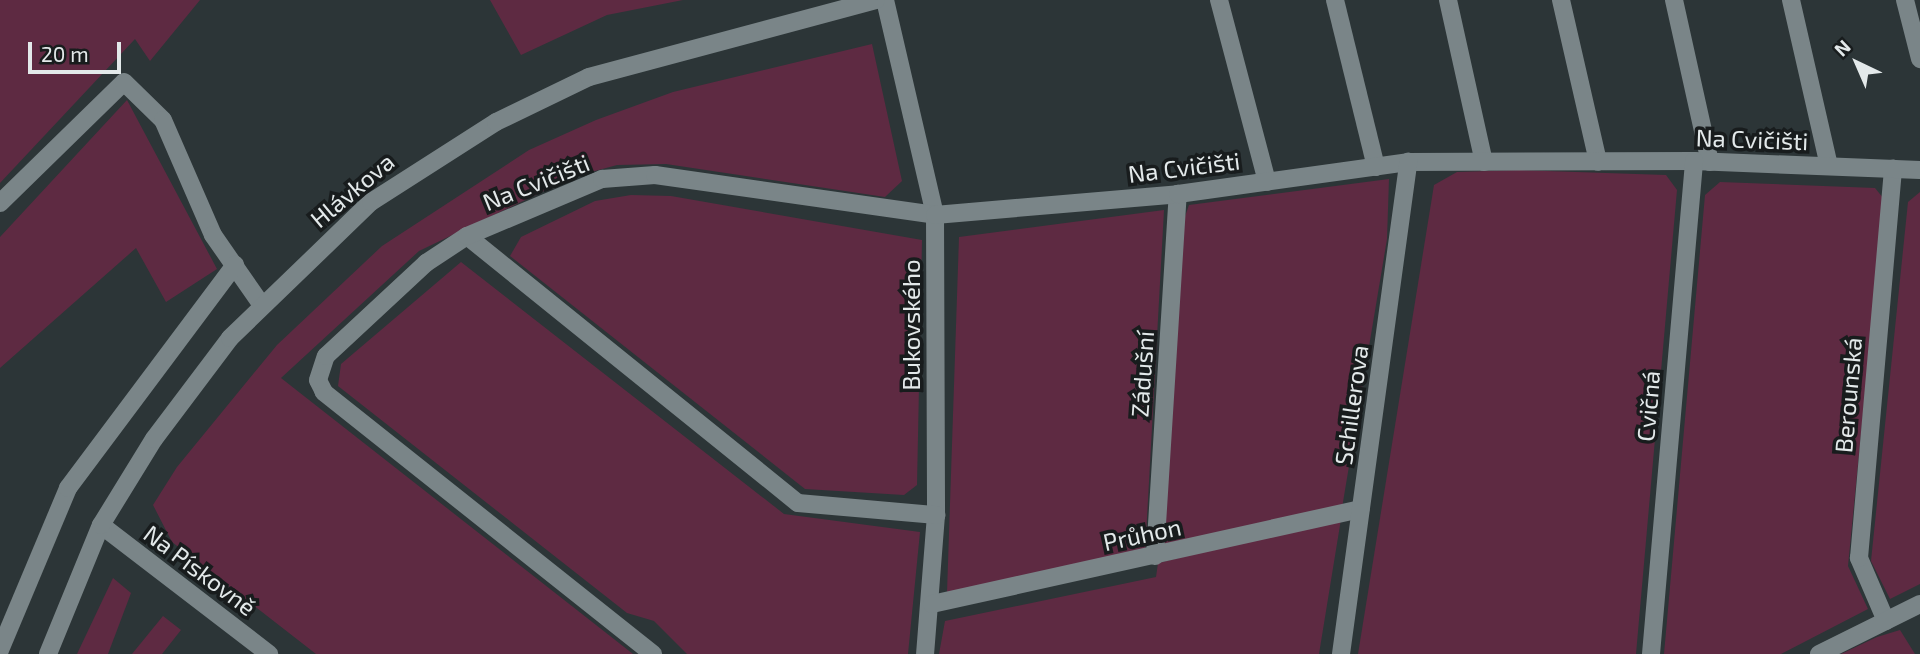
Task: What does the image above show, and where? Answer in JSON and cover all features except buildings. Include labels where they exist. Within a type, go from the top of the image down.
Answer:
[{"type":"street","name":"Hlávkova","points":[[48,654],[101,525],[154,439],[261,304],[371,202],[496,122],[633,61],[876,0]]},
{"type":"street","name":"Bukovského","points":[[885,0],[935,215],[936,515],[932,604],[925,654]]},
{"type":"street","points":[[1219,0],[1267,182]]},
{"type":"street","points":[[1335,0],[1376,167]]},
{"type":"street","points":[[1448,0],[1484,162]]},
{"type":"street","points":[[1561,0],[1598,162]]},
{"type":"street","name":"Cvičná","points":[[1651,654],[1702,162],[1674,0]]},
{"type":"street","points":[[1791,0],[1829,166]]},
{"type":"street","points":[[1905,0],[1920,59]]},
{"type":"street","points":[[0,204],[124,82],[163,120],[213,235],[261,304]]},
{"type":"street","name":"Na Cvičišti","points":[[653,654],[324,392],[318,380],[326,356],[355,324],[467,236],[602,179],[655,175],[935,215],[1178,194],[1408,162],[1702,162],[1920,170]]},
{"type":"street","name":"Schillerova","points":[[1341,654],[1408,162]]},
{"type":"street","name":"Berounská","points":[[1886,621],[1858,558],[1893,168]]},
{"type":"street","name":"Zádušní","points":[[1155,556],[1178,194]]},
{"type":"street","name":"Na Cvičišti","points":[[467,236],[798,503],[936,515]]},
{"type":"street","points":[[0,650],[68,488],[235,265]]},
{"type":"street","name":"Průhon","points":[[932,604],[1361,509]]},
{"type":"street","name":"Na Pískovně","points":[[101,525],[269,654]]},
{"type":"street","points":[[1819,654],[1920,604]]},
{"type":"shaded area","points":[[0,0],[200,0],[150,61],[135,39],[0,183]]},
{"type":"shaded area","points":[[490,0],[683,0],[607,15],[521,55]]},
{"type":"shaded area","points":[[872,44],[902,181],[885,197],[666,164],[617,165],[573,177],[419,251],[281,378],[633,654],[316,654],[172,542],[153,505],[177,467],[277,345],[382,246],[529,150],[596,120],[673,92]]},
{"type":"shaded area","points":[[127,100],[217,269],[166,302],[136,248],[0,368],[0,237]]},
{"type":"shaded area","points":[[1519,170],[1666,175],[1677,190],[1636,654],[1358,654],[1434,185],[1457,172]]},
{"type":"shaded area","points":[[1389,179],[1387,239],[1342,508],[1163,549],[1182,225],[1189,205]]},
{"type":"shaded area","points":[[1720,182],[1875,188],[1884,199],[1848,566],[1868,609],[1781,654],[1664,654],[1705,195]]},
{"type":"shaded area","points":[[1920,192],[1920,584],[1890,599],[1871,561],[1908,202]]},
{"type":"shaded area","points":[[631,195],[671,196],[922,240],[917,485],[904,495],[805,489],[510,256],[521,237],[595,201]]},
{"type":"shaded area","points":[[1164,210],[1145,554],[947,593],[959,237]]},
{"type":"shaded area","points":[[461,262],[784,514],[920,532],[908,654],[687,654],[654,621],[627,613],[338,386],[341,364]]},
{"type":"shaded area","points":[[1341,519],[1319,654],[939,654],[945,621],[1156,577],[1158,563]]},
{"type":"shaded area","points":[[113,578],[131,593],[108,654],[77,654]]},
{"type":"shaded area","points":[[163,616],[181,630],[162,654],[132,654]]},
{"type":"shaded area","points":[[1900,630],[1915,654],[1841,654],[1877,637]]}]
